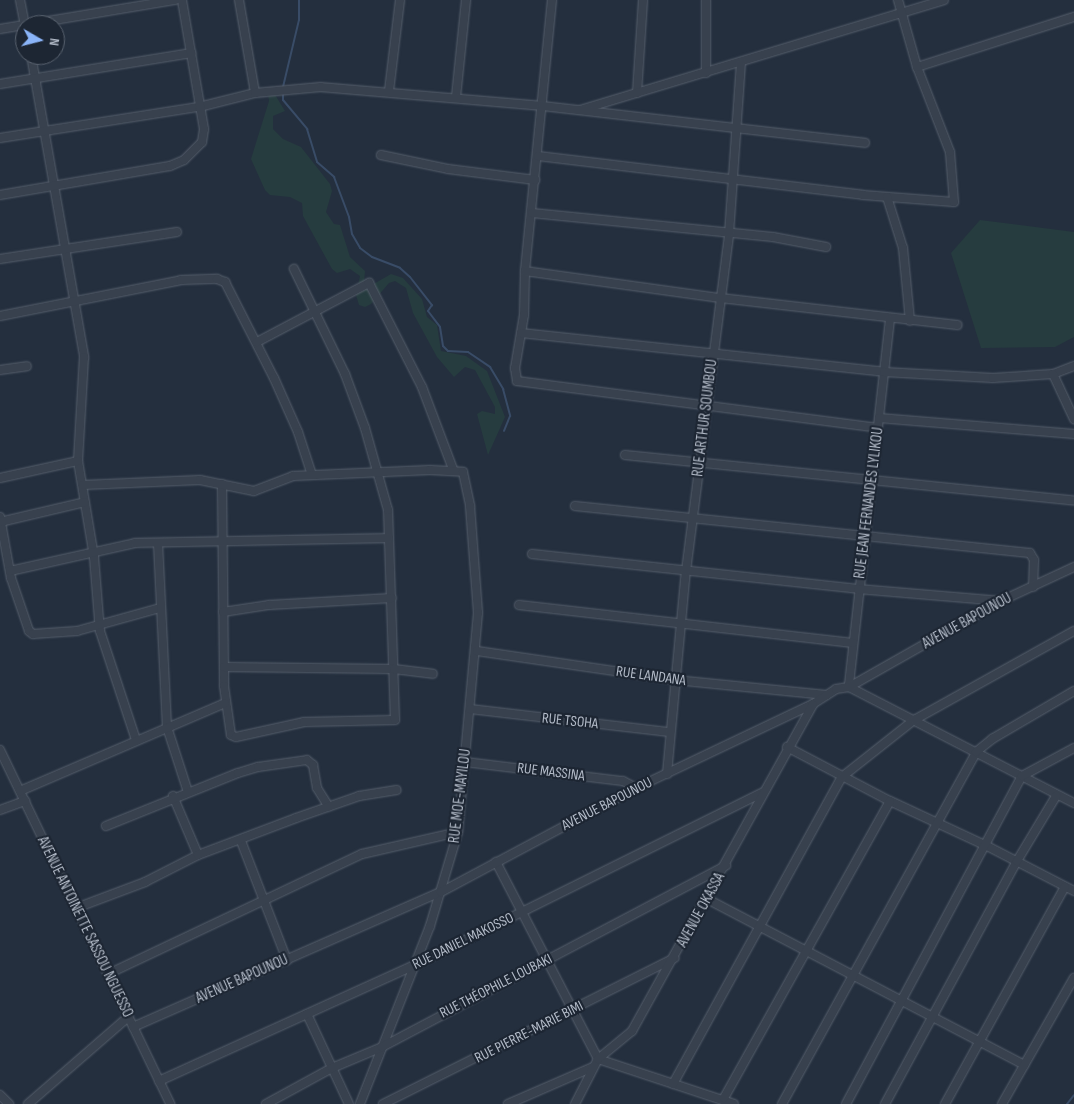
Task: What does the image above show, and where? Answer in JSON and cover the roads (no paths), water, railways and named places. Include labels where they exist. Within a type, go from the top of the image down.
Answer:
[{"type":"street","points":[[20,0],[24,15]]},
{"type":"street","points":[[65,18],[176,0]]},
{"type":"street","points":[[0,195],[170,166],[184,160],[202,142],[204,129],[182,0]]},
{"type":"street","points":[[239,0],[255,93]]},
{"type":"street","points":[[389,91],[400,0]]},
{"type":"street","points":[[456,97],[466,0]]},
{"type":"street","points":[[552,0],[538,156],[525,271],[521,332],[514,378],[520,383],[878,428]]},
{"type":"street","points":[[636,93],[643,0]]},
{"type":"street","points":[[706,0],[706,73]]},
{"type":"street","points":[[538,156],[887,197],[954,202],[950,152],[918,67],[898,0]]},
{"type":"street","points":[[576,111],[741,63],[944,0]]},
{"type":"street","points":[[918,67],[1074,17]]},
{"type":"street","points":[[0,29],[15,27]]},
{"type":"street","points":[[0,84],[192,52]]},
{"type":"street","name":"RUE ARTHUR SOUMBOU","points":[[667,774],[686,571],[728,234],[738,130],[741,63]]},
{"type":"street","points":[[33,65],[85,370],[78,461],[93,550],[100,626],[136,740]]},
{"type":"street","points":[[0,138],[199,107],[255,93],[321,87],[456,97],[865,143]]},
{"type":"street","points":[[381,155],[448,169],[535,180]]},
{"type":"street","points":[[887,197],[903,248],[910,321]]},
{"type":"street","points":[[532,212],[728,234],[773,237],[826,247]]},
{"type":"street","points":[[0,259],[177,232]]},
{"type":"street","points":[[222,484],[225,704],[234,737],[304,722],[395,720],[388,510],[379,473],[344,374],[294,269]]},
{"type":"street","points":[[525,271],[890,319],[957,324]]},
{"type":"street","points":[[0,316],[181,280],[217,278],[225,282],[257,342],[298,432],[312,475]]},
{"type":"street","points":[[83,485],[165,480],[222,484],[254,490],[285,477],[453,469],[422,387],[369,284],[257,342]]},
{"type":"street","name":"RUE JEAN FERNANDES LYLIKOU","points":[[849,687],[864,536],[890,319]]},
{"type":"street","points":[[521,332],[884,372],[993,378],[1054,374],[1074,366]]},
{"type":"street","points":[[0,370],[27,366]]},
{"type":"street","points":[[1054,374],[1074,419]]},
{"type":"street","points":[[879,418],[1074,434]]},
{"type":"street","points":[[625,455],[1074,500]]},
{"type":"street","points":[[0,478],[78,461]]},
{"type":"street","name":"RUE MOE-MAYILOU","points":[[360,1104],[441,892],[458,832],[476,651],[478,612],[470,506],[463,472],[453,469]]},
{"type":"street","points":[[85,502],[0,520],[10,570],[22,611],[33,634],[77,631],[160,608]]},
{"type":"street","points":[[576,506],[1030,553],[1034,560],[1033,587]]},
{"type":"street","points":[[10,570],[119,545],[158,543],[222,544],[272,539],[389,538]]},
{"type":"street","points":[[158,543],[167,728],[188,792]]},
{"type":"street","points":[[532,554],[858,590],[1001,602]]},
{"type":"street","name":"AVENUE BAPOUNOU","points":[[133,1027],[441,892],[636,788],[814,704],[826,695],[849,687],[1001,602],[1074,567]]},
{"type":"street","points":[[223,612],[270,605],[392,598]]},
{"type":"street","points":[[519,605],[853,644]]},
{"type":"street","points":[[673,1084],[842,777],[914,720],[1074,631]]},
{"type":"street","name":"RUE LANDANA","points":[[476,651],[675,680],[826,695]]},
{"type":"street","points":[[224,667],[394,669],[433,674]]},
{"type":"street","points":[[849,687],[1022,776],[1056,796],[1074,803]]},
{"type":"street","points":[[782,1104],[855,977],[976,752],[992,739],[1074,692]]},
{"type":"street","points":[[20,791],[136,740],[225,704]]},
{"type":"street","name":"AVENUE OKASSA","points":[[575,1104],[598,1059],[632,1031],[726,866],[762,793],[814,704]]},
{"type":"street","name":"RUE TSOHA","points":[[470,709],[670,732]]},
{"type":"street","points":[[788,747],[936,825],[987,846],[1074,891]]},
{"type":"street","points":[[846,1104],[987,846],[1022,776],[1074,748]]},
{"type":"street","name":"AVENUE ANTOINETTE SASSOU NGUESSO","points":[[1,754],[170,1104]]},
{"type":"street","points":[[106,826],[173,796],[258,767],[307,760],[313,764],[316,783],[329,807]]},
{"type":"street","name":"RUE MASSINA","points":[[465,762],[623,781],[636,788]]},
{"type":"street","points":[[76,908],[145,882],[198,855],[374,792],[397,790]]},
{"type":"street","name":"RUE DANIEL MAKOSSO","points":[[159,1081],[413,966],[762,793]]},
{"type":"street","points":[[173,796],[198,855]]},
{"type":"street","points":[[885,1104],[1017,861],[1056,796]]},
{"type":"street","points":[[0,810],[24,801]]},
{"type":"street","points":[[724,1098],[890,801]]},
{"type":"street","points":[[108,974],[362,854],[458,832]]},
{"type":"street","points":[[241,841],[287,960]]},
{"type":"street","points":[[496,862],[545,962],[598,1059],[673,1084],[724,1098],[734,1104]]},
{"type":"street","name":"RUE THÉOPHILE LOUBAKI","points":[[266,1104],[332,1068],[382,1047],[726,866]]},
{"type":"street","points":[[945,1104],[1065,887]]},
{"type":"street","points":[[707,899],[1024,1065]]},
{"type":"street","name":"RUE PIERRE-MARIE BIMI","points":[[383,1104],[675,957]]},
{"type":"street","points":[[1002,1104],[1074,978]]},
{"type":"street","points":[[308,1014],[349,1104]]},
{"type":"street","points":[[28,1104],[128,1018]]},
{"type":"street","points":[[508,1104],[593,1067]]},
{"type":"street","points":[[0,1095],[9,1104]]},
{"type":"waterway","points":[[283,87],[299,20],[299,0]]},
{"type":"waterway","points":[[283,92],[283,100],[307,129],[317,162],[334,177],[349,217],[352,234],[360,248],[372,257],[400,268],[410,277],[432,305],[428,311],[440,327],[443,346],[448,351],[468,352],[490,367],[503,389],[510,416],[504,431]]},
{"type":"waterway","points":[[1067,1104],[1074,1095]]}]
